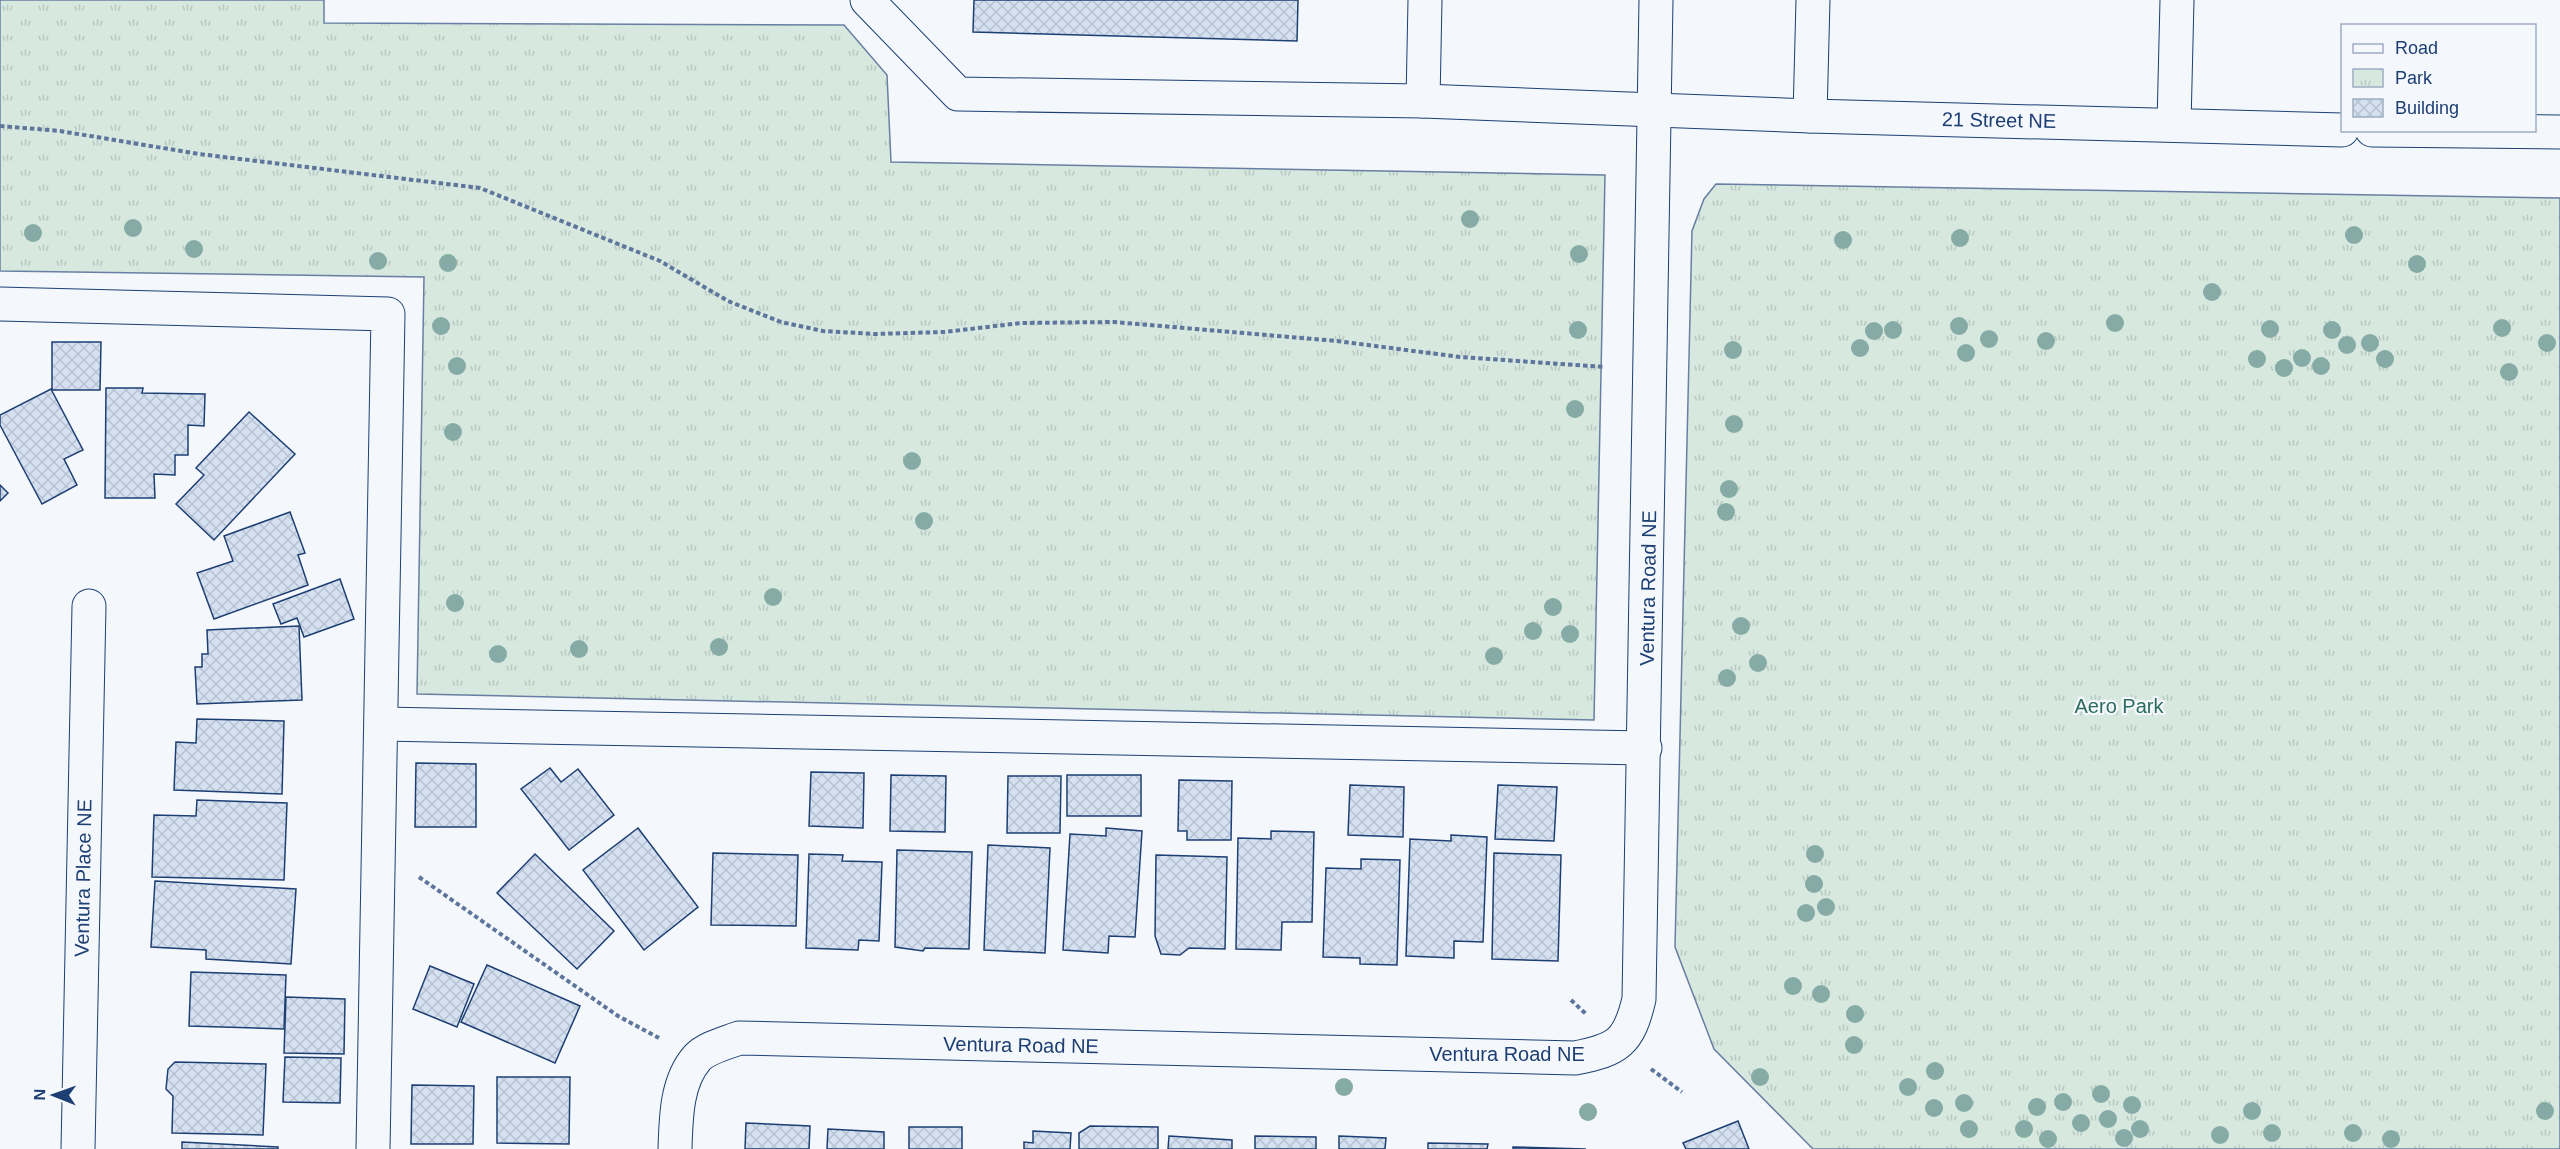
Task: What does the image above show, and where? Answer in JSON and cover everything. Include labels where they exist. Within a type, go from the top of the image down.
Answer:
[{"type":"street","name":"21 Street NE","points":[[867,0],[958,94],[1423,102],[1810,116],[2341,130]]},
{"type":"street","points":[[1423,102],[1425,0]]},
{"type":"street","name":"Ventura Road NE","points":[[675,1149],[676,1119],[681,1089],[697,1058],[718,1046],[739,1038],[1575,1058],[1598,1054],[1619,1044],[1633,1023],[1639,999],[1656,0]]},
{"type":"street","points":[[1810,116],[1813,0]]},
{"type":"street","points":[[2174,124],[2176,0]]},
{"type":"street","points":[[2536,132],[2560,132]]},
{"type":"street","points":[[0,304],[388,314],[373,1149]]},
{"type":"street","name":"Ventura Place NE","points":[[78,1149],[88,606]]},
{"type":"street","points":[[382,724],[1645,748]]},
{"type":"path","points":[[0,126],[60,131],[198,154],[480,188],[660,261],[728,301],[781,322],[823,331],[886,334],[944,332],[1021,323],[1114,322],[1337,342],[1460,357],[1605,367]]},
{"type":"path","points":[[379,854],[416,874],[618,1016]]},
{"type":"green space","points":[[0,0],[324,0],[324,23],[844,25],[887,75],[891,162],[1605,175],[1594,720],[417,694],[424,277],[0,271]]},
{"type":"green space","name":"Aero Park","points":[[1716,184],[2560,198],[2560,1149],[1813,1149],[1714,1049],[1675,947],[1692,231],[1704,199]]},
{"type":"building","points":[[974,0],[1298,0],[1297,41],[973,32]]},
{"type":"building","points":[[52,342],[101,342],[100,390],[52,390]]},
{"type":"building","points":[[106,388],[143,388],[142,393],[205,394],[204,426],[188,425],[188,455],[175,455],[175,475],[154,474],[155,498],[105,498]]},
{"type":"building","points":[[51,389],[83,450],[64,459],[77,485],[42,504],[0,425],[0,415]]},
{"type":"building","points":[[249,412],[295,454],[214,540],[176,504],[204,475],[196,468]]},
{"type":"building","points":[[0,485],[8,493],[0,501]]},
{"type":"building","points":[[290,512],[305,553],[298,555],[308,585],[214,619],[197,573],[233,561],[224,536]]},
{"type":"building","points":[[340,579],[354,619],[304,637],[297,618],[281,624],[273,604]]},
{"type":"building","points":[[299,626],[302,700],[197,704],[195,667],[202,667],[202,654],[208,654],[207,630]]},
{"type":"building","points":[[197,719],[284,721],[282,794],[174,790],[176,742],[196,743]]},
{"type":"building","points":[[416,763],[476,764],[476,827],[415,827]]},
{"type":"building","points":[[550,768],[561,782],[578,769],[614,815],[569,850],[521,789]]},
{"type":"building","points":[[811,772],[864,773],[863,828],[809,826]]},
{"type":"building","points":[[891,775],[946,776],[945,832],[890,831]]},
{"type":"building","points":[[1067,775],[1141,775],[1141,816],[1067,816]]},
{"type":"building","points":[[1008,776],[1061,776],[1060,833],[1007,833]]},
{"type":"building","points":[[1179,780],[1232,781],[1231,840],[1187,840],[1187,831],[1178,831]]},
{"type":"building","points":[[1350,785],[1404,787],[1403,837],[1348,835]]},
{"type":"building","points":[[1498,785],[1557,787],[1554,841],[1495,839]]},
{"type":"building","points":[[197,800],[287,803],[284,880],[152,877],[154,815],[196,816]]},
{"type":"building","points":[[638,828],[698,907],[644,950],[583,870]]},
{"type":"building","points":[[1106,828],[1142,831],[1135,937],[1109,936],[1108,953],[1063,950],[1070,834],[1106,836]]},
{"type":"building","points":[[1271,831],[1314,832],[1312,922],[1282,922],[1281,950],[1236,949],[1238,838],[1271,839]]},
{"type":"building","points":[[1451,835],[1487,837],[1483,942],[1454,941],[1454,958],[1406,956],[1410,839],[1451,841]]},
{"type":"building","points":[[988,845],[1050,848],[1045,953],[984,950]]},
{"type":"building","points":[[897,850],[972,852],[969,949],[925,948],[923,951],[895,947]]},
{"type":"building","points":[[713,853],[798,855],[796,926],[711,925]]},
{"type":"building","points":[[1494,853],[1561,855],[1558,961],[1492,959]]},
{"type":"building","points":[[535,854],[614,931],[577,969],[497,893]]},
{"type":"building","points":[[809,854],[843,855],[842,861],[882,862],[879,941],[859,940],[858,950],[806,948]]},
{"type":"building","points":[[1156,855],[1227,857],[1225,949],[1189,948],[1180,955],[1161,954],[1155,936]]},
{"type":"building","points":[[1361,859],[1400,860],[1397,965],[1360,964],[1360,958],[1323,957],[1326,868],[1361,869]]},
{"type":"building","points":[[155,881],[296,889],[291,964],[206,959],[206,950],[151,947]]},
{"type":"building","points":[[487,965],[580,1006],[555,1063],[461,1022]]},
{"type":"building","points":[[430,966],[474,984],[457,1027],[413,1009]]},
{"type":"building","points":[[191,972],[286,975],[284,1029],[189,1026]]},
{"type":"building","points":[[286,997],[345,999],[344,1054],[284,1053]]},
{"type":"building","points":[[285,1057],[341,1058],[340,1103],[283,1102]]},
{"type":"building","points":[[175,1062],[266,1064],[263,1135],[172,1133],[173,1096],[166,1089],[168,1069]]},
{"type":"building","points":[[497,1077],[570,1077],[569,1144],[497,1143]]},
{"type":"building","points":[[412,1085],[474,1086],[473,1144],[411,1144]]},
{"type":"building","points":[[1738,1121],[1749,1149],[1686,1149],[1683,1143]]},
{"type":"building","points":[[746,1123],[810,1126],[809,1149],[745,1149]]},
{"type":"building","points":[[1090,1126],[1158,1127],[1158,1149],[1079,1149],[1079,1133]]},
{"type":"building","points":[[909,1127],[962,1127],[962,1149],[909,1149]]},
{"type":"building","points":[[828,1129],[884,1132],[884,1149],[827,1149]]},
{"type":"building","points":[[1033,1131],[1071,1133],[1070,1149],[1024,1149],[1024,1142],[1033,1143]]},
{"type":"building","points":[[1169,1136],[1232,1140],[1232,1149],[1168,1149]]},
{"type":"building","points":[[1255,1136],[1316,1137],[1316,1149],[1255,1149]]},
{"type":"building","points":[[1339,1136],[1386,1138],[1385,1149],[1339,1149]]},
{"type":"building","points":[[182,1142],[278,1147],[278,1149],[182,1149]]},
{"type":"building","points":[[1428,1143],[1488,1144],[1487,1149],[1428,1149]]},
{"type":"building","points":[[1513,1147],[1586,1149],[1513,1149]]}]
